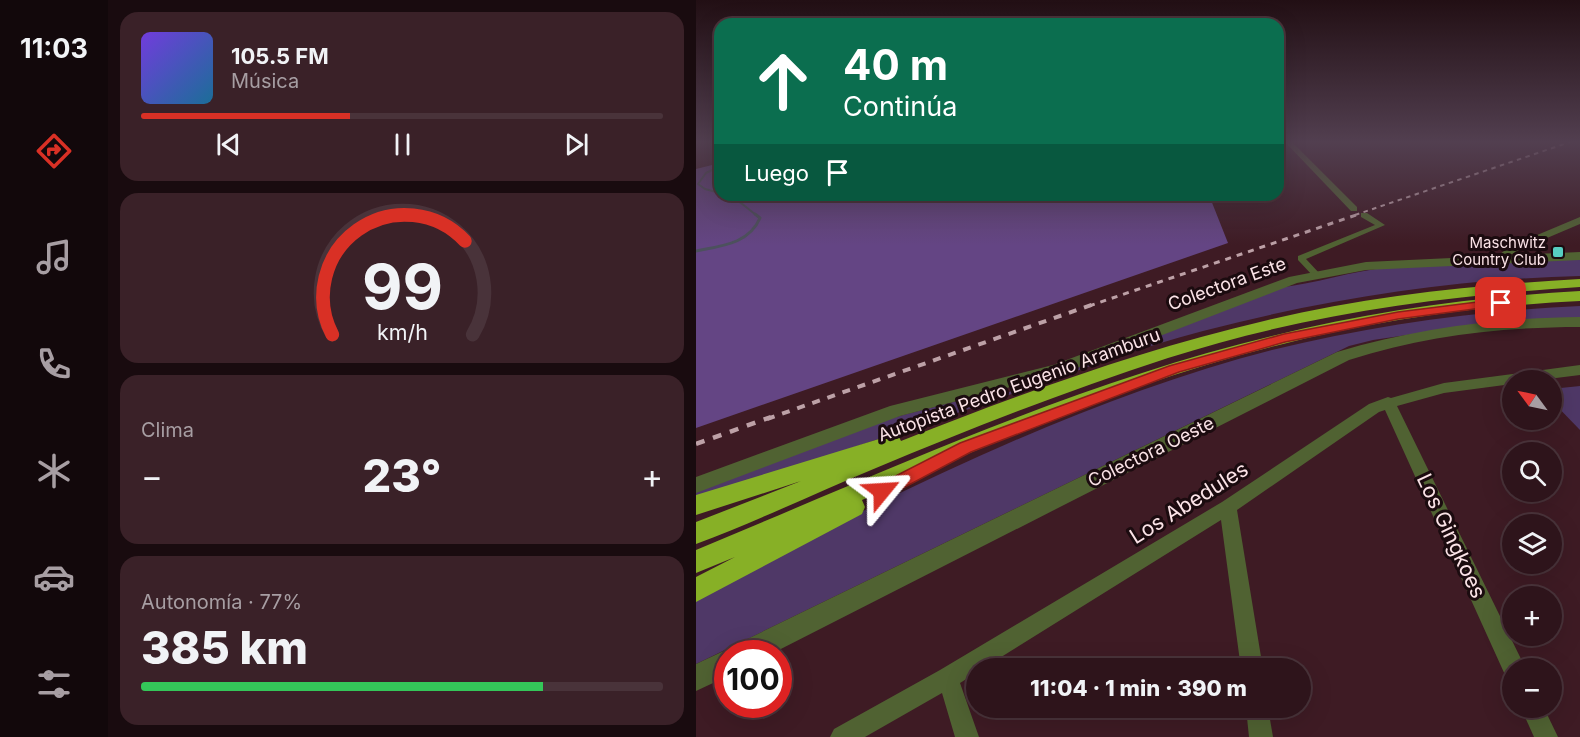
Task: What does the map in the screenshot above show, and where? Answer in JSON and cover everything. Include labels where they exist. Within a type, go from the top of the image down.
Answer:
[{"type":"highway","name":"Autopista Pedro Eugenio Aramburu","points":[[696,533],[1006,408],[1164,352],[1275,323],[1429,296],[1580,283]]},
{"type":"highway","name":"Autopista Pedro Eugenio Aramburu","points":[[696,562],[965,448],[1142,380],[1284,338],[1445,309],[1580,296]]},
{"type":"highway","points":[[696,505],[1006,408]]},
{"type":"highway","points":[[696,590],[965,448]]},
{"type":"street","points":[[1322,176],[1354,209]]},
{"type":"street","points":[[1316,274],[1301,258],[1381,225],[1364,215]]},
{"type":"street","points":[[1498,259],[1515,248],[1580,220]]},
{"type":"street","name":"Colectora Este","points":[[696,485],[896,411],[1058,369],[1273,287],[1316,274],[1366,266],[1580,256]]},
{"type":"street","name":"Colectora Oeste","points":[[772,640],[1343,356],[1392,341],[1534,323],[1580,322]]},
{"type":"street","name":"Los Abedules","points":[[842,737],[948,678],[1228,507],[1374,408],[1388,402],[1444,388],[1580,370]]},
{"type":"street","name":"Los Gingkoes","points":[[1388,402],[1509,658]]},
{"type":"street","points":[[1228,507],[1250,658]]},
{"type":"street","points":[[696,678],[714,669]]},
{"type":"street","points":[[948,678],[967,737]]},
{"type":"street","points":[[1259,718],[1262,737]]},
{"type":"street","points":[[1537,718],[1546,737]]},
{"type":"shaded area","points":[[696,176],[714,176],[714,201],[1211,201],[1228,243],[696,428]]},
{"type":"shaded area","points":[[1580,258],[1580,276],[1437,286],[1296,309],[1203,331],[1102,362],[696,500],[696,490],[880,421],[957,401],[1009,392],[1277,288],[1390,267]]},
{"type":"shaded area","points":[[1580,306],[1580,318],[1509,320],[1373,340],[1349,346],[745,640],[714,640],[714,655],[696,664],[696,595],[836,524],[978,457],[1123,397],[1272,350],[1386,326],[1502,311]]},
{"type":"shaded area","points":[[1580,386],[1580,430],[1562,411],[1562,388]]},
{"type":"waterway","points":[[704,176],[698,184],[714,191]]},
{"type":"waterway","points":[[738,201],[756,215]]},
{"type":"waterway","points":[[696,251],[742,239],[755,227],[760,218],[755,214]]},
{"type":"railway","points":[[1355,215],[1469,176]]},
{"type":"railway","points":[[1089,306],[1359,214]]},
{"type":"railway","points":[[767,419],[1094,304]]},
{"type":"railway","points":[[696,444],[771,417]]},
{"type":"place","name":"Maschwitz Country Club","points":[[1558,252]]},
{"type":"route","points":[[882,491],[965,448],[1174,369],[1284,338],[1398,316],[1501,303]]}]
